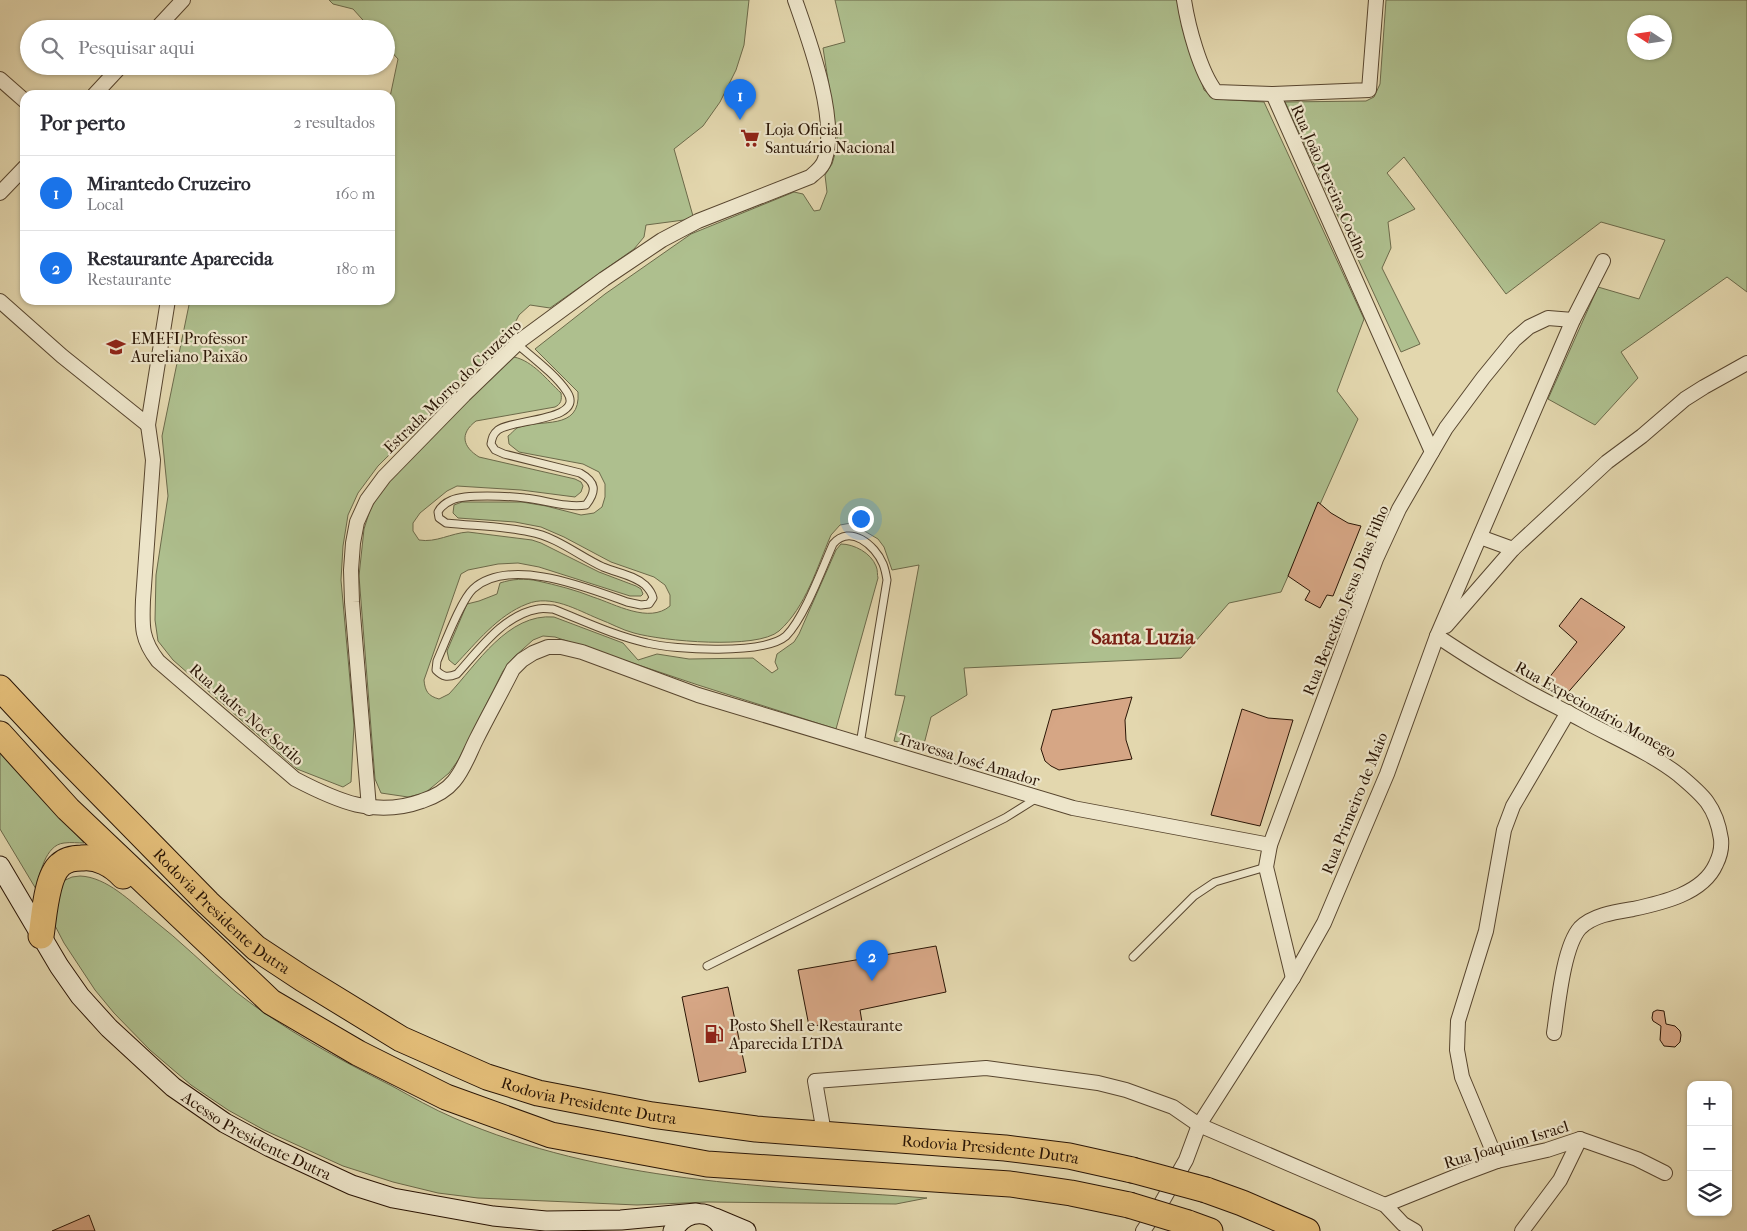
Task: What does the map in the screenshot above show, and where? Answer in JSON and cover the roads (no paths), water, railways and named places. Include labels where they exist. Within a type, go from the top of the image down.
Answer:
[{"type":"highway","name":"Rodovia Presidente Dutra","points":[[0,688],[208,903],[256,948],[401,1039],[487,1076],[538,1093],[652,1115],[756,1129],[1005,1148],[1069,1156],[1132,1170],[1206,1190],[1307,1231]]},
{"type":"highway","name":"Rodovia Presidente Dutra","points":[[0,734],[68,809],[270,1002],[358,1053],[446,1096],[551,1135],[707,1164],[1010,1184],[1071,1193],[1128,1205],[1199,1227]]},
{"type":"highway","points":[[41,936],[48,892],[58,866],[66,861],[86,857],[99,860],[115,868],[155,908],[214,949]]},
{"type":"street","points":[[164,20],[183,0]]},
{"type":"street","name":"Estrada Morro do Cruzeiro","points":[[369,808],[351,570],[353,543],[358,522],[367,500],[384,477],[517,344],[604,279],[662,240],[698,221],[810,177],[820,168],[825,160],[828,139],[826,109],[816,63],[795,0]]},
{"type":"street","points":[[1184,0],[1208,82],[1216,92],[1273,94]]},
{"type":"street","name":"Rua João Pereira Coelho","points":[[1376,0],[1369,90],[1273,94],[1432,452]]},
{"type":"street","points":[[99,90],[113,75]]},
{"type":"street","points":[[0,79],[20,97]]},
{"type":"street","points":[[0,194],[20,172]]},
{"type":"street","points":[[1437,636],[1573,320],[1603,261]]},
{"type":"street","points":[[0,302],[62,356],[148,425]]},
{"type":"street","name":"Rua Padre Noé Sotilo","points":[[167,305],[148,425],[153,460],[142,620],[145,639],[158,661],[295,779],[336,800],[369,808],[391,808],[410,805],[441,792],[454,782],[513,669],[533,653]]},
{"type":"street","name":"Rua Benedito Jesus Dias Filho","points":[[1270,845],[1376,559],[1399,509],[1446,428],[1514,340],[1529,327],[1548,318],[1573,320]]},
{"type":"street","points":[[1437,636],[1513,549],[1606,462],[1642,436],[1685,400],[1747,363]]},
{"type":"street","points":[[1480,537],[1513,549]]},
{"type":"street","name":"Rua Expecionário Monego","points":[[1437,636],[1511,682],[1643,752],[1677,774],[1701,795],[1712,808],[1722,844],[1714,870],[1706,879],[1692,889],[1656,904],[1604,915],[1582,926],[1576,934],[1568,954],[1554,1033]]},
{"type":"street","name":"Rua Primeiro de Maio","points":[[1143,1231],[1186,1160],[1199,1125],[1293,978],[1324,923],[1380,791],[1437,636]]},
{"type":"street","name":"Travessa José Amador","points":[[533,653],[548,647],[562,647],[582,652],[698,695],[1073,808],[1270,845]]},
{"type":"street","points":[[1497,1161],[1462,1077],[1457,1050],[1458,1021],[1486,932],[1504,830],[1513,806],[1568,712]]},
{"type":"street","points":[[1270,845],[1266,867],[1293,978]]},
{"type":"street","name":"Acesso Presidente Dutra","points":[[0,866],[59,966],[80,996],[138,1056],[173,1087],[225,1123],[270,1147],[352,1185],[393,1198],[493,1216],[546,1221],[621,1220]]},
{"type":"street","points":[[824,1134],[815,1080],[986,1068],[1098,1083],[1126,1090],[1173,1107],[1199,1125],[1385,1206],[1403,1224],[1415,1231]]},
{"type":"street","points":[[1522,1231],[1560,1180],[1580,1139]]},
{"type":"street","name":"Rua Joaquim Israel","points":[[1385,1206],[1497,1161],[1547,1150],[1580,1139],[1637,1159],[1665,1173]]},
{"type":"street","points":[[621,1220],[704,1215],[718,1221],[724,1231]]},
{"type":"street","points":[[673,1231],[686,1216],[704,1215],[746,1231]]},
{"type":"street","points":[[621,1220],[643,1225],[653,1231]]},
{"type":"lane","points":[[517,344],[562,384],[569,394],[571,402],[568,409],[560,414],[499,429],[493,436],[491,444],[495,450],[504,454],[580,473],[590,478],[594,487],[594,495],[586,504],[576,506],[524,498],[469,497],[453,499],[442,506],[438,512],[439,518],[446,523],[532,532],[548,537],[603,566],[646,585],[652,592],[653,598],[649,604],[634,604],[536,575],[501,575],[486,580],[472,589],[465,600],[437,661],[436,670],[441,676],[449,677],[457,674],[491,636],[524,612],[540,608],[553,609],[647,644],[684,648],[750,648],[770,644],[785,637],[798,621],[833,544],[840,537],[849,535],[860,539],[874,549],[883,564],[887,580],[860,744]]},
{"type":"lane","points":[[707,966],[1005,818],[1038,798]]},
{"type":"lane","points":[[1132,957],[1194,896],[1215,882],[1266,867]]},
{"type":"place","name":"Mirantedo Cruzeiro","points":[[740,120]]},
{"type":"place","name":"Loja Oficial Santuário Nacional","points":[[750,138]]},
{"type":"place","name":"EMEFI Professor Aureliano Paixão","points":[[116,347]]},
{"type":"place","name":"Restaurante Aparecida","points":[[872,981]]},
{"type":"place","name":"Posto Shell e Restaurante Aparecida LTDA","points":[[714,1034]]},
{"type":"district","name":"Santa Luzia","points":[[1143,637]]}]
